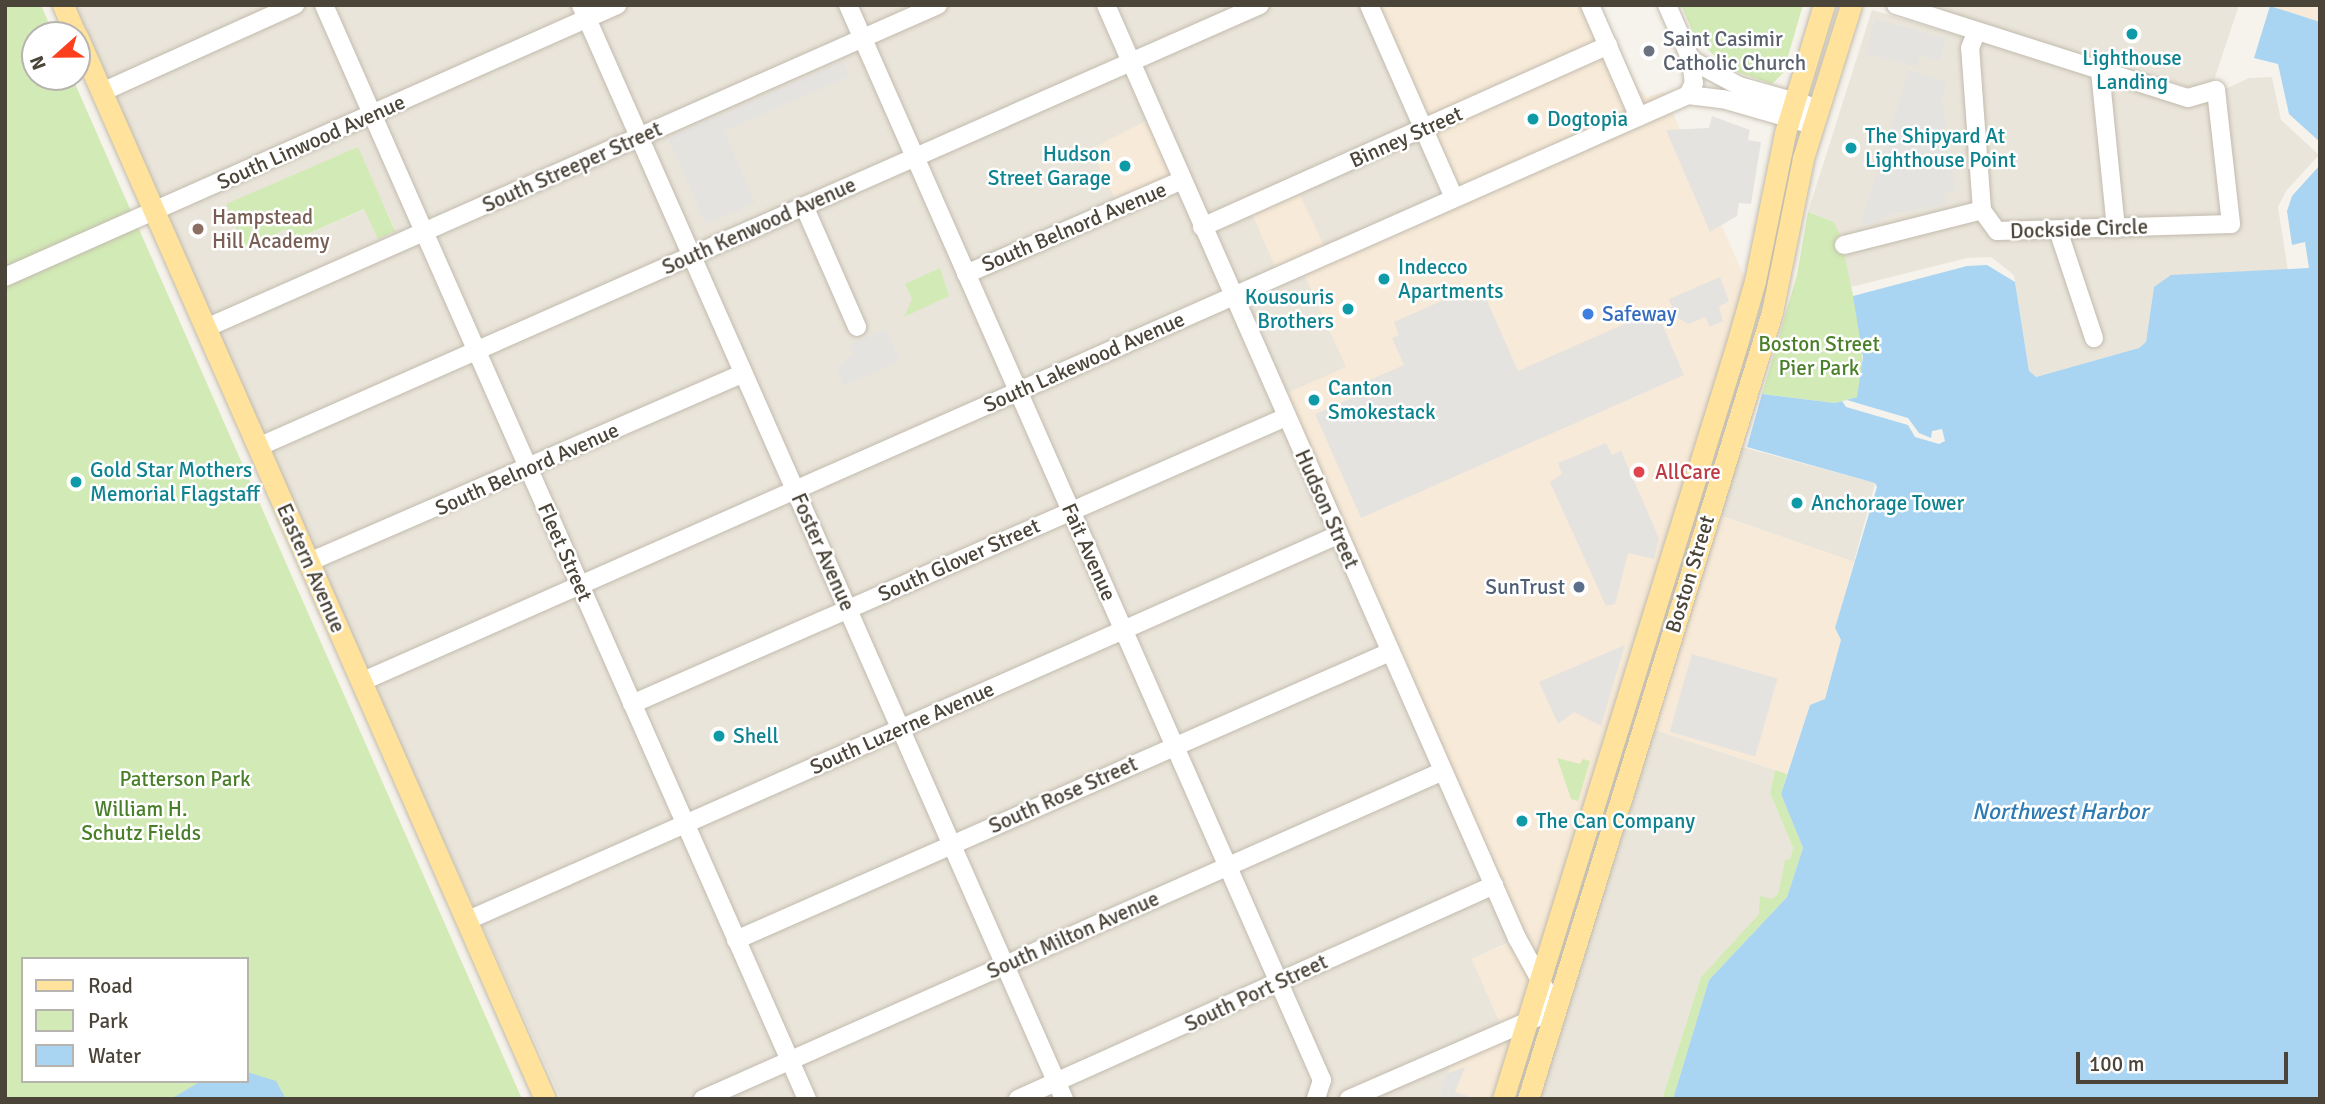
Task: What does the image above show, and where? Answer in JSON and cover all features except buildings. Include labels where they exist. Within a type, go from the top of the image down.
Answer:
[{"type":"main road","name":"Eastern Avenue","points":[[63,5],[70,21]]},
{"type":"main road","name":"Boston Street","points":[[1503,1099],[1751,294],[1792,110],[1824,5]]},
{"type":"main road","name":"Boston Street","points":[[1528,1099],[1772,312],[1816,117],[1850,5]]},
{"type":"main road","name":"Eastern Avenue","points":[[91,67],[545,1099]]},
{"type":"street","points":[[102,92],[295,5]]},
{"type":"street","name":"Fleet Street","points":[[324,5],[807,1099]]},
{"type":"street","name":"South Linwood Avenue","points":[[5,277],[372,116],[584,12],[617,5]]},
{"type":"street","name":"Fait Avenue","points":[[848,5],[1322,1080],[1316,1099]]},
{"type":"street","name":"South Streeper Street","points":[[206,328],[938,5]]},
{"type":"street","name":"Hudson Street","points":[[1106,5],[1336,536],[1539,983],[1556,1009]]},
{"type":"street","name":"South Kenwood Avenue","points":[[258,447],[1260,5]]},
{"type":"street","points":[[1369,5],[1454,198]]},
{"type":"street","points":[[1590,5],[1639,117]]},
{"type":"street","points":[[1667,5],[1691,60],[1694,83],[1688,95],[1792,110],[1816,117]]},
{"type":"street","points":[[1902,8],[2101,71],[2116,228]]},
{"type":"street","name":"Foster Avenue","points":[[584,12],[1060,1091]]},
{"type":"street","name":"Dockside Circle","points":[[1976,33],[1970,48],[1982,210],[1997,231],[2231,224],[2216,90],[2188,98],[2101,71]]},
{"type":"street","name":"Binney Street","points":[[1202,226],[1424,130],[1608,45]]},
{"type":"street","points":[[1691,60],[1792,110]]},
{"type":"street","name":"South Lakewood Avenue","points":[[361,682],[1688,95]]},
{"type":"street","name":"South Belnord Avenue","points":[[967,274],[1182,180]]},
{"type":"street","points":[[804,206],[856,327]]},
{"type":"street","points":[[1844,245],[1982,210]]},
{"type":"street","points":[[2058,230],[2094,338]]},
{"type":"street","name":"South Belnord Avenue","points":[[309,562],[743,373]]},
{"type":"street","name":"South Glover Street","points":[[632,704],[1286,417]]},
{"type":"street","name":"South Luzerne Avenue","points":[[466,921],[1336,536]]},
{"type":"street","name":"South Rose Street","points":[[736,940],[1390,652]]},
{"type":"street","name":"South Milton Avenue","points":[[702,1099],[1443,771]]},
{"type":"street","name":"South Port Street","points":[[1018,1099],[1060,1091],[1280,984],[1494,885]]},
{"type":"street","points":[[1349,1099],[1372,1094],[1556,1009]]},
{"type":"shaded area","points":[[65,5],[1368,5],[1456,199],[1301,267],[1347,367],[1282,396],[1520,937],[1472,959],[1502,1028],[1440,1099],[561,1099],[91,62],[91,21],[72,21]],"holes":[[[357,147],[395,230],[378,238],[365,209],[293,241],[286,229],[280,232]]]},
{"type":"shaded area","points":[[1368,5],[1600,5],[1638,89],[1647,97],[1664,92],[1755,302],[1699,508],[1854,562],[1835,628],[1841,640],[1825,699],[1810,705],[1787,774],[1631,722],[1513,1099],[1440,1099],[1450,1066],[1481,1037],[1502,1028],[1472,959],[1520,938],[1281,396],[1346,367],[1301,267],[1279,275],[1248,205],[1295,185],[1328,254],[1456,199]]},
{"type":"shaded area","name":"Lighthouse Landing","points":[[1938,5],[2239,5],[2214,80],[2191,88],[1937,11]]},
{"type":"shaded area","points":[[2320,5],[2320,22],[2270,6]]},
{"type":"shaded area","points":[[1872,10],[2181,101],[2204,99],[2249,78],[2272,77],[2281,120],[2319,155],[2286,191],[2278,207],[2288,271],[2154,287],[2146,342],[2139,348],[2036,377],[2029,371],[2014,275],[1991,257],[1967,258],[1851,287],[1834,222],[1808,212]]},
{"type":"shaded area","points":[[1875,19],[1946,38],[1940,61],[1920,56],[1917,67],[1866,54]]},
{"type":"shaded area","points":[[843,61],[850,76],[724,131],[755,203],[706,224],[668,138]]},
{"type":"shaded area","points":[[1909,70],[1947,82],[1942,98],[1955,190],[1944,193],[1946,204],[1893,214],[1871,225],[1861,223]]},
{"type":"shaded area","points":[[1158,115],[1189,176],[1122,211],[1090,150]]},
{"type":"shaded area","points":[[1712,116],[1750,130],[1748,140],[1761,142],[1751,204],[1739,203],[1737,216],[1710,232],[1666,130],[1709,128]]},
{"type":"shaded area","points":[[1720,277],[1729,301],[1719,307],[1723,321],[1710,327],[1705,317],[1688,324],[1675,316],[1669,299]]},
{"type":"shaded area","points":[[1466,290],[1471,302],[1485,296],[1518,371],[1656,310],[1684,375],[1361,518],[1315,414],[1352,398],[1349,389],[1404,365],[1392,338],[1399,335],[1394,322]]},
{"type":"shaded area","points":[[886,329],[900,361],[844,386],[836,369],[853,354],[850,344]]},
{"type":"shaded area","points":[[1720,441],[1875,483],[1854,562],[1699,508]]},
{"type":"shaded area","points":[[1606,443],[1612,455],[1621,451],[1659,538],[1654,559],[1628,553],[1615,604],[1606,606],[1550,482],[1562,474],[1558,463]]},
{"type":"shaded area","points":[[1625,645],[1601,726],[1574,712],[1558,724],[1539,682]]},
{"type":"shaded area","points":[[1692,654],[1778,679],[1755,756],[1670,732]]},
{"type":"shaded area","points":[[1631,722],[1775,770],[1770,793],[1793,848],[1790,859],[1785,861],[1778,894],[1701,977],[1662,1099],[1513,1099]]},
{"type":"shaded area","points":[[1465,1067],[1455,1092],[1477,1099],[1439,1099],[1446,1074]]},
{"type":"green space","name":"Patterson Park","points":[[5,5],[41,5],[48,21],[21,21],[21,91],[78,91],[522,1099],[5,1099]]},
{"type":"green space","points":[[1681,5],[1803,5],[1783,73],[1772,84],[1728,69],[1695,37]]},
{"type":"green space","points":[[358,147],[395,231],[378,239],[364,209],[292,241],[286,229],[246,249],[226,204]]},
{"type":"green space","name":"Boston Street Pier Park","points":[[1808,212],[1834,222],[1840,235],[1862,337],[1862,380],[1857,397],[1835,403],[1762,394],[1797,275]]},
{"type":"green space","points":[[940,268],[949,296],[904,317],[912,299],[905,284]]},
{"type":"green space","points":[[1557,758],[1580,764],[1583,759],[1590,761],[1578,801],[1571,799]]},
{"type":"green space","points":[[1775,770],[1787,774],[1781,794],[1803,848],[1787,897],[1709,980],[1673,1099],[1662,1099],[1701,977],[1759,914],[1760,896],[1772,899],[1778,894],[1785,860],[1790,859],[1793,848],[1770,793]]},
{"type":"water","points":[[2270,6],[2320,22],[2320,142],[2289,114],[2278,64],[2254,58]]},
{"type":"water","name":"Northwest Harbor","points":[[2320,165],[2320,1099],[1673,1099],[1709,980],[1787,897],[1803,848],[1781,794],[1810,705],[1825,699],[1841,640],[1835,628],[1877,487],[1875,483],[1747,447],[1762,394],[1835,403],[1857,397],[1863,357],[1853,296],[1967,266],[1987,265],[2015,282],[2029,371],[2036,377],[2139,348],[2146,342],[2154,287],[2171,275],[2309,268],[2305,242],[2292,245],[2287,211],[2292,196]]},
{"type":"water","points":[[248,1072],[276,1081],[286,1099],[171,1099],[198,1083],[248,1083]]},
{"type":"pier","points":[[1847,400],[1908,418],[1919,433],[1931,438],[1932,431],[1942,429],[1945,441],[1939,444],[1915,437],[1908,425],[1846,407],[1842,401]]},
{"type":"place","name":"Lighthouse Landing","points":[[2132,34]]},
{"type":"place","name":"Saint Casimir Catholic Church","points":[[1649,51]]},
{"type":"place","name":"Dogtopia","points":[[1533,119]]},
{"type":"place","name":"The Shipyard At Lighthouse Point","points":[[1851,148]]},
{"type":"place","name":"Hudson Street Garage","points":[[1125,166]]},
{"type":"place","name":"Hampstead Hill Academy","points":[[198,229]]},
{"type":"place","name":"Indecco Apartments","points":[[1384,279]]},
{"type":"place","name":"Kousouris Brothers","points":[[1348,309]]},
{"type":"place","name":"Safeway","points":[[1588,314]]},
{"type":"place","name":"Canton Smokestack","points":[[1314,400]]},
{"type":"place","name":"AllCare","points":[[1639,472]]},
{"type":"place","name":"Gold Star Mothers Memorial Flagstaff","points":[[76,482]]},
{"type":"place","name":"Anchorage Tower","points":[[1797,503]]},
{"type":"place","name":"SunTrust","points":[[1579,587]]},
{"type":"place","name":"Shell","points":[[719,736]]},
{"type":"place","name":"The Can Company","points":[[1522,821]]},
{"type":"park label","name":"William H. Schutz Fields","points":[[141,821]]}]
